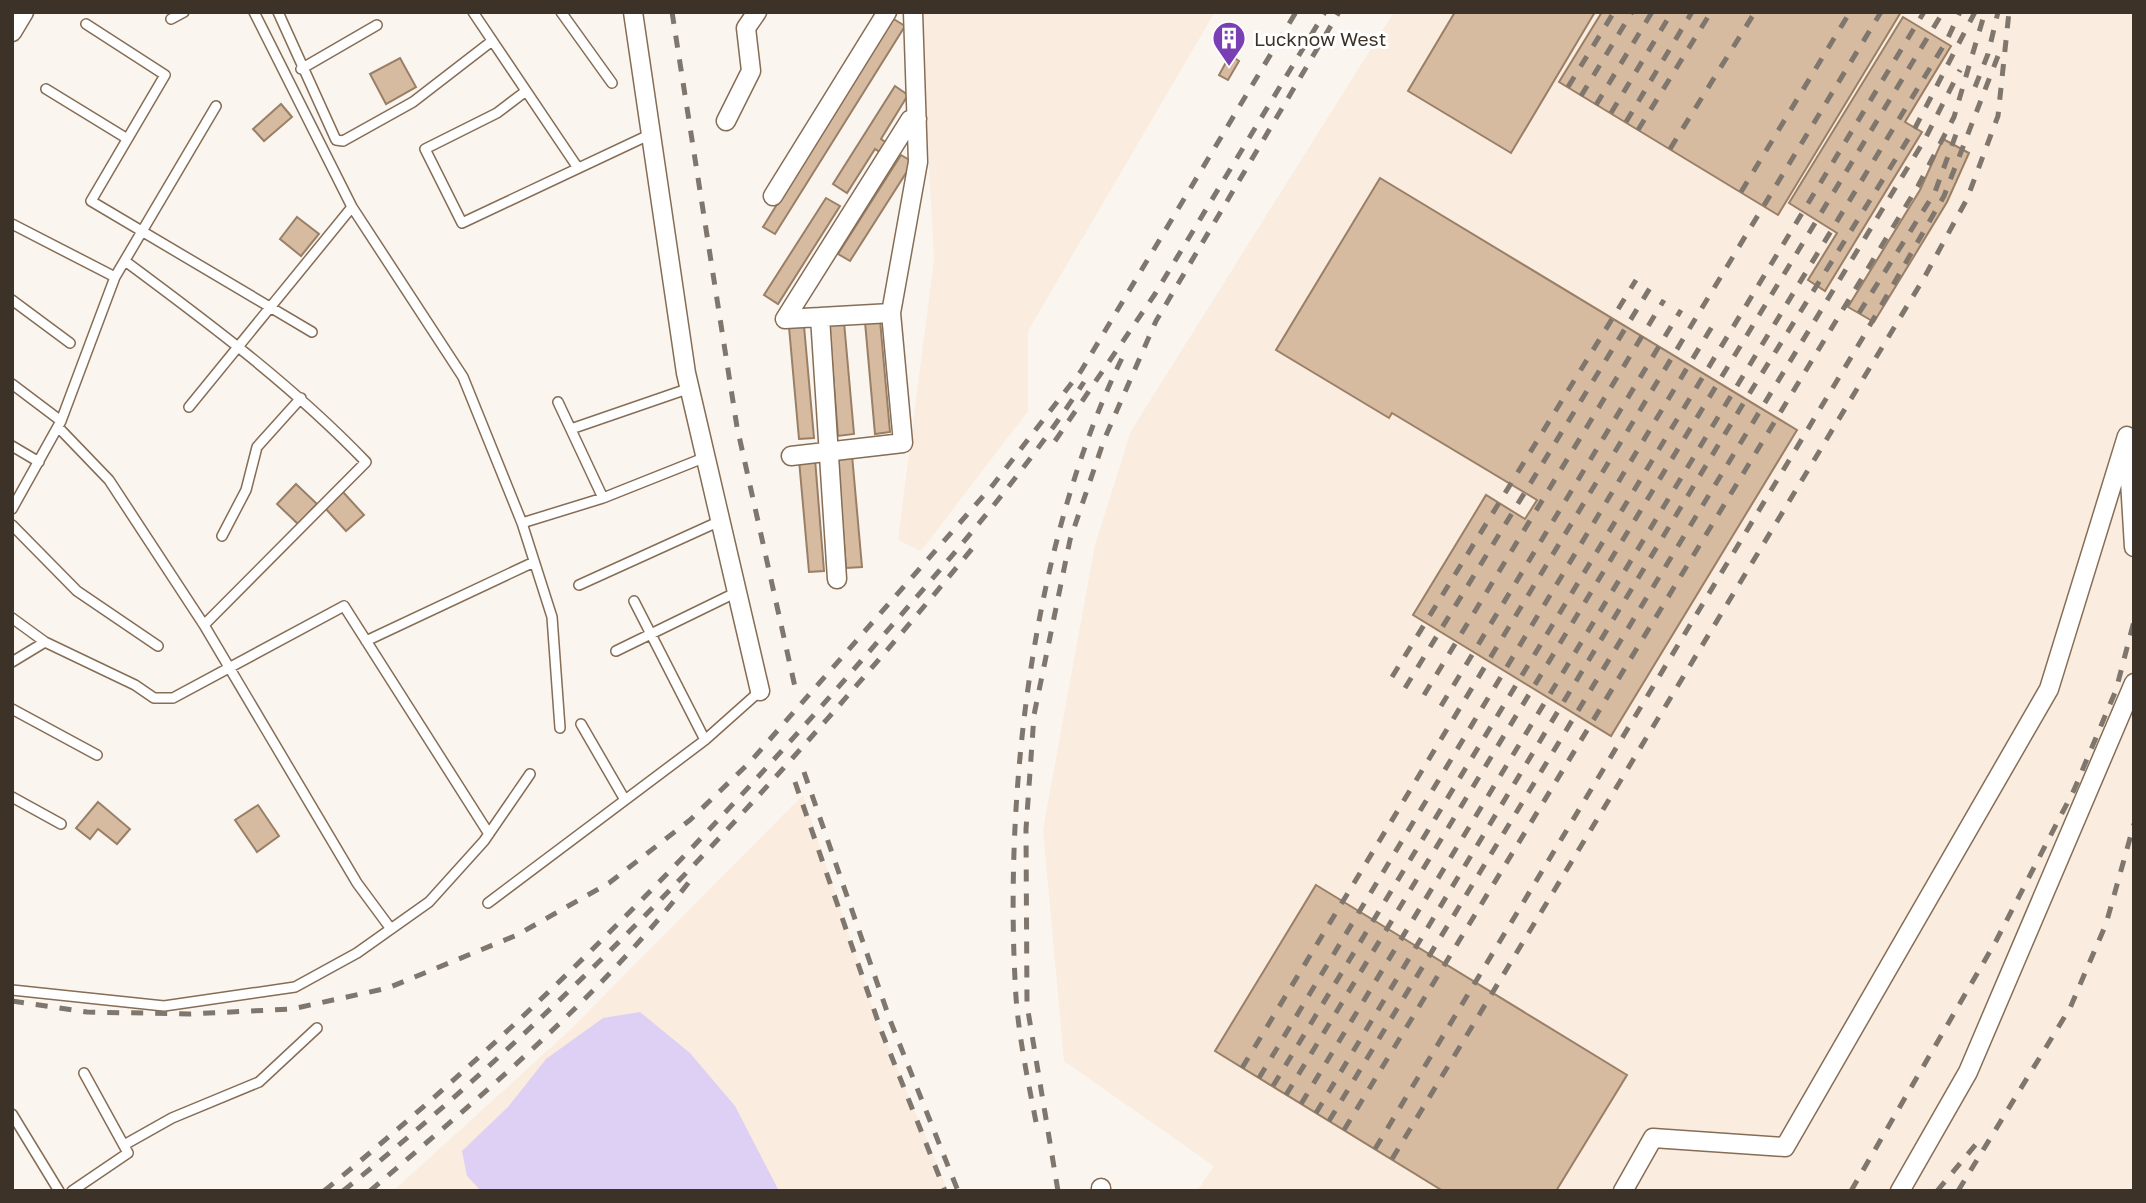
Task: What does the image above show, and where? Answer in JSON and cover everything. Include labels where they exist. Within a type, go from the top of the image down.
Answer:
[{"type":"street","points":[[12,32],[24,12]]},
{"type":"street","points":[[633,12],[690,388],[760,691]]},
{"type":"street","points":[[726,121],[751,72],[746,28],[757,12]]},
{"type":"street","points":[[773,196],[887,12]]},
{"type":"street","points":[[791,456],[903,443],[891,313],[918,162],[913,12]]},
{"type":"street","points":[[891,313],[785,319],[910,120],[917,119]]},
{"type":"street","points":[[820,317],[838,579]]},
{"type":"street","points":[[2130,437],[2134,547]]},
{"type":"street","points":[[1623,1191],[1653,1138],[1785,1147],[2049,689],[2130,437]]},
{"type":"street","points":[[1900,1191],[1968,1072],[2134,683]]},
{"type":"lane","points":[[171,19],[184,12]]},
{"type":"lane","points":[[254,12],[352,207],[463,377],[522,523],[551,617],[560,728]]},
{"type":"lane","points":[[278,12],[301,68],[336,140],[343,141],[413,102],[492,41]]},
{"type":"lane","points":[[473,12],[578,168]]},
{"type":"lane","points":[[561,12],[611,83]]},
{"type":"lane","points":[[86,24],[165,75],[91,201],[312,332]]},
{"type":"lane","points":[[301,68],[377,25]]},
{"type":"lane","points":[[46,89],[126,138]]},
{"type":"lane","points":[[526,91],[497,113],[425,149],[462,223],[651,134]]},
{"type":"lane","points":[[12,509],[59,424],[115,277],[216,106]]},
{"type":"lane","points":[[189,407],[352,207]]},
{"type":"lane","points":[[12,224],[115,277]]},
{"type":"lane","points":[[125,261],[238,345],[301,398],[366,462],[204,625]]},
{"type":"lane","points":[[12,300],[70,343]]},
{"type":"lane","points":[[12,384],[59,424],[109,480],[204,625],[357,883],[391,929]]},
{"type":"lane","points":[[571,429],[690,388]]},
{"type":"lane","points":[[222,536],[246,490],[257,447],[301,398]]},
{"type":"lane","points":[[558,402],[603,498]]},
{"type":"lane","points":[[12,446],[39,462]]},
{"type":"lane","points":[[522,523],[603,498],[706,457]]},
{"type":"lane","points":[[579,585],[720,521]]},
{"type":"lane","points":[[12,526],[77,591],[158,646]]},
{"type":"lane","points":[[366,641],[534,562]]},
{"type":"lane","points":[[616,651],[737,592]]},
{"type":"lane","points":[[634,601],[705,740]]},
{"type":"lane","points":[[12,618],[45,642],[135,685],[154,698],[173,698],[344,606],[489,834]]},
{"type":"lane","points":[[12,663],[45,642]]},
{"type":"lane","points":[[488,903],[705,740],[760,691]]},
{"type":"lane","points":[[12,709],[97,755]]},
{"type":"lane","points":[[581,724],[625,800]]},
{"type":"lane","points":[[12,990],[164,1006],[295,988],[357,953],[429,902],[489,834],[530,774]]},
{"type":"lane","points":[[12,797],[61,824]]},
{"type":"lane","points":[[124,1145],[172,1118],[258,1082],[317,1028]]},
{"type":"lane","points":[[76,1190],[128,1153],[85,1073]]},
{"type":"lane","points":[[12,1114],[59,1191]]},
{"type":"shaded area","points":[[921,12],[1215,12],[1028,331],[1028,411],[921,551],[898,540],[934,260]]},
{"type":"shaded area","points":[[1394,12],[2134,12],[2134,1191],[1197,1191],[1214,1166],[1064,1061],[1043,830],[1095,545],[1131,431]]},
{"type":"shaded area","points":[[803,795],[876,1017],[948,1191],[393,1191],[568,1032]]},
{"type":"shaded area","points":[[640,1012],[690,1053],[735,1106],[779,1191],[481,1191],[467,1176],[462,1151],[508,1107],[546,1059],[603,1018]]},
{"type":"building","points":[[1455,12],[1595,12],[1511,153],[1408,91]]},
{"type":"building","points":[[1602,12],[1901,12],[1778,215],[1559,82]]},
{"type":"building","points":[[1903,17],[1951,46],[1905,122],[1922,132],[1825,291],[1808,280],[1837,233],[1789,203]]},
{"type":"building","points":[[892,18],[905,26],[775,234],[763,227]]},
{"type":"building","name":"Lucknow West","points":[[1230,55],[1239,61],[1228,80],[1219,75]]},
{"type":"building","points":[[400,58],[416,87],[386,104],[370,74]]},
{"type":"building","points":[[895,86],[908,95],[881,139],[887,143],[881,153],[875,149],[847,193],[833,184]]},
{"type":"building","points":[[281,104],[292,117],[264,141],[253,129]]},
{"type":"building","points":[[1943,139],[1969,153],[1947,202],[1874,322],[1848,307],[1920,190]]},
{"type":"building","points":[[901,155],[913,162],[850,261],[838,254]]},
{"type":"building","points":[[1380,178],[1797,430],[1611,736],[1413,615],[1486,495],[1525,519],[1537,500],[1392,413],[1389,418],[1276,350]]},
{"type":"building","points":[[826,198],[840,206],[778,304],[764,295]]},
{"type":"building","points":[[297,217],[319,234],[301,256],[280,239]]},
{"type":"building","points":[[880,320],[890,432],[875,434],[865,322]]},
{"type":"building","points":[[844,322],[854,434],[838,436],[829,324]]},
{"type":"building","points":[[804,326],[814,438],[799,439],[789,327]]},
{"type":"building","points":[[852,455],[862,567],[846,568],[837,456]]},
{"type":"building","points":[[815,459],[824,571],[809,572],[799,460]]},
{"type":"building","points":[[296,484],[317,504],[298,524],[277,504]]},
{"type":"building","points":[[343,492],[364,515],[346,531],[325,508]]},
{"type":"building","points":[[98,802],[130,829],[117,844],[98,829],[90,839],[76,828]]},
{"type":"building","points":[[258,805],[279,836],[257,852],[235,820]]},
{"type":"building","points":[[1316,885],[1627,1075],[1556,1191],[1443,1191],[1215,1051]]},
{"type":"railway","points":[[672,12],[737,427],[797,696]]},
{"type":"railway","points":[[12,1001],[87,1012],[189,1014],[292,1009],[388,988],[517,935],[609,883],[690,820],[750,762],[993,485],[1081,371],[1296,12]]},
{"type":"railway","points":[[1055,441],[1155,294],[1325,12]]},
{"type":"railway","points":[[1058,1191],[1027,1005],[1026,829],[1034,715],[1070,540],[1104,440],[1156,321],[1339,12]]},
{"type":"railway","points":[[1568,87],[1614,12]]},
{"type":"railway","points":[[1581,96],[1632,12]]},
{"type":"railway","points":[[1596,105],[1652,12]]},
{"type":"railway","points":[[1611,113],[1672,12]]},
{"type":"railway","points":[[1626,122],[1692,12]]},
{"type":"railway","points":[[1638,130],[1711,12]]},
{"type":"railway","points":[[1670,149],[1755,12]]},
{"type":"railway","points":[[1741,192],[1850,12]]},
{"type":"railway","points":[[1242,1068],[1881,12]]},
{"type":"railway","points":[[1273,1086],[1924,12]]},
{"type":"railway","points":[[1286,1095],[1943,12]]},
{"type":"railway","points":[[1301,1104],[1947,40],[1960,12]]},
{"type":"railway","points":[[1316,1113],[1746,399],[1915,128],[1975,12]]},
{"type":"railway","points":[[1344,1130],[1918,186],[1954,117],[1985,12]]},
{"type":"railway","points":[[1975,87],[1988,54],[1998,12]]},
{"type":"railway","points":[[1392,1159],[1924,278],[1967,199],[1998,116],[2009,12]]},
{"type":"railway","points":[[1375,1149],[1862,339],[1944,196],[1998,56]]},
{"type":"railway","points":[[1329,1121],[1925,139],[1960,70]]},
{"type":"railway","points":[[1859,313],[1935,192],[1959,126]]},
{"type":"railway","points":[[1392,677],[1636,280]]},
{"type":"railway","points":[[1405,688],[1650,288]]},
{"type":"railway","points":[[1424,695],[1664,300]]},
{"type":"railway","points":[[1441,706],[1681,310]]},
{"type":"railway","points":[[1259,1078],[1716,320]]},
{"type":"railway","points":[[1036,1122],[1016,997],[1013,918],[1021,752],[1031,667],[1047,583],[1067,502],[1093,424],[1125,352]]},
{"type":"railway","points":[[324,1191],[468,1067],[537,1003],[670,871],[734,803],[920,594],[1033,455],[1084,382]]},
{"type":"railway","points":[[343,1191],[514,1043],[676,884],[829,717],[976,544]]},
{"type":"railway","points":[[1851,1191],[1996,941],[2074,790],[2116,690],[2134,621]]},
{"type":"railway","points":[[804,772],[890,1020],[958,1191]]},
{"type":"railway","points":[[795,782],[881,1030],[945,1191]]},
{"type":"railway","points":[[1958,1191],[2070,1008],[2106,924],[2134,824]]},
{"type":"railway","points":[[370,1191],[496,1082],[578,1006],[654,925],[689,882]]},
{"type":"railway","points":[[1937,1191],[1982,1137]]},
{"type":"place","name":"Lucknow West","points":[[1229,68]]}]
